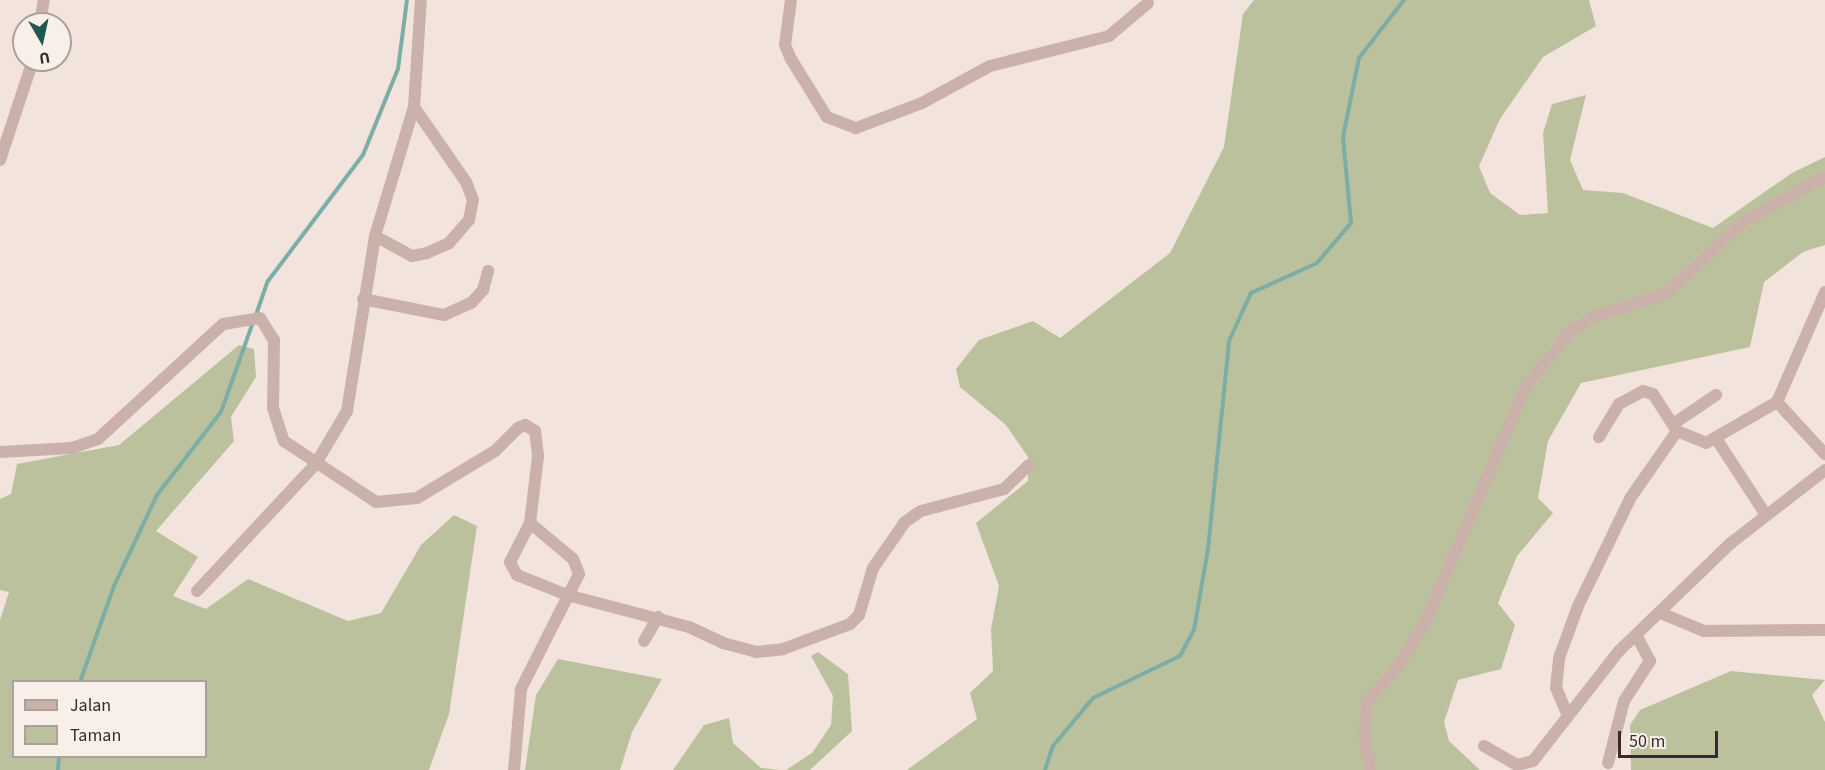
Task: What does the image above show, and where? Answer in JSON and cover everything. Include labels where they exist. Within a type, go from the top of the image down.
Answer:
[{"type":"street","points":[[197,591],[315,465],[347,411],[363,299],[375,236],[414,107],[421,0]]},
{"type":"street","points":[[791,0],[784,45],[791,59],[827,117],[856,128],[922,103],[990,66],[1109,36],[1148,3]]},
{"type":"street","points":[[0,160],[29,72]]},
{"type":"street","points":[[375,236],[412,256],[427,253],[449,243],[468,220],[473,200],[466,182],[414,107]]},
{"type":"street","points":[[1370,770],[1364,732],[1368,701],[1400,664],[1427,619],[1526,386],[1570,332],[1591,318],[1666,294],[1743,222],[1825,177]]},
{"type":"street","points":[[363,299],[444,315],[471,303],[483,290],[488,271]]},
{"type":"street","points":[[1599,437],[1619,404],[1643,391],[1653,394],[1675,428],[1694,443],[1717,440],[1777,402],[1825,292]]},
{"type":"street","points":[[0,452],[72,448],[98,439],[223,324],[260,318],[274,340],[278,360],[277,422],[284,441],[315,465],[376,502],[401,502],[495,451],[525,425],[535,431],[537,442],[530,523],[511,569],[567,595],[658,617],[756,652],[814,641],[859,615],[873,568],[905,522],[921,511],[1004,489],[1029,465]]},
{"type":"street","points":[[1568,716],[1556,688],[1559,658],[1578,606],[1635,489],[1675,428],[1716,395]]},
{"type":"street","points":[[1777,402],[1825,454]]},
{"type":"street","points":[[1717,440],[1766,515]]},
{"type":"street","points":[[1484,746],[1524,765],[1568,716],[1599,673],[1663,614],[1716,557],[1825,470]]},
{"type":"street","points":[[514,770],[521,690],[577,579],[577,564],[530,523]]},
{"type":"street","points":[[1663,614],[1704,631],[1825,630]]},
{"type":"street","points":[[644,641],[658,617]]},
{"type":"street","points":[[1608,763],[1624,701],[1650,661],[1637,637]]},
{"type":"green space","points":[[1254,0],[1589,0],[1596,26],[1543,57],[1500,119],[1479,166],[1490,193],[1520,215],[1548,213],[1543,133],[1552,104],[1586,95],[1570,160],[1583,190],[1623,193],[1713,228],[1792,173],[1825,157],[1825,245],[1803,252],[1764,282],[1750,347],[1581,383],[1548,441],[1538,498],[1553,513],[1517,556],[1498,603],[1515,625],[1501,669],[1458,680],[1444,722],[1449,741],[1480,770],[907,770],[977,719],[970,693],[993,671],[991,629],[999,586],[976,523],[1028,481],[1028,457],[1006,425],[960,387],[956,369],[979,340],[1033,321],[1060,338],[1170,253],[1224,147],[1243,14]]},
{"type":"green space","points":[[239,345],[254,349],[256,377],[231,417],[234,441],[156,531],[198,557],[173,596],[206,609],[248,579],[348,621],[381,613],[421,545],[454,515],[477,526],[449,714],[429,770],[0,770],[0,620],[9,592],[0,590],[0,499],[11,494],[17,464],[119,445]]},
{"type":"green space","points":[[818,652],[848,674],[852,731],[810,770],[786,770],[812,753],[831,725],[833,696],[811,656]]},
{"type":"green space","points":[[558,659],[662,679],[632,732],[620,770],[525,770],[536,695]]},
{"type":"green space","points":[[1731,671],[1825,680],[1812,695],[1825,722],[1825,770],[1631,770],[1630,725],[1640,710]]},
{"type":"green space","points":[[729,718],[733,743],[761,768],[780,770],[673,770],[704,725]]},
{"type":"waterway","points":[[256,315],[268,281],[363,155],[398,69],[407,0]]},
{"type":"waterway","points":[[1045,770],[1053,746],[1093,698],[1180,656],[1194,630],[1208,549],[1229,341],[1251,293],[1317,263],[1351,223],[1343,137],[1359,58],[1404,0]]},
{"type":"waterway","points":[[81,680],[114,586],[157,495],[221,412],[253,322]]},
{"type":"waterway","points":[[58,770],[59,758]]}]
